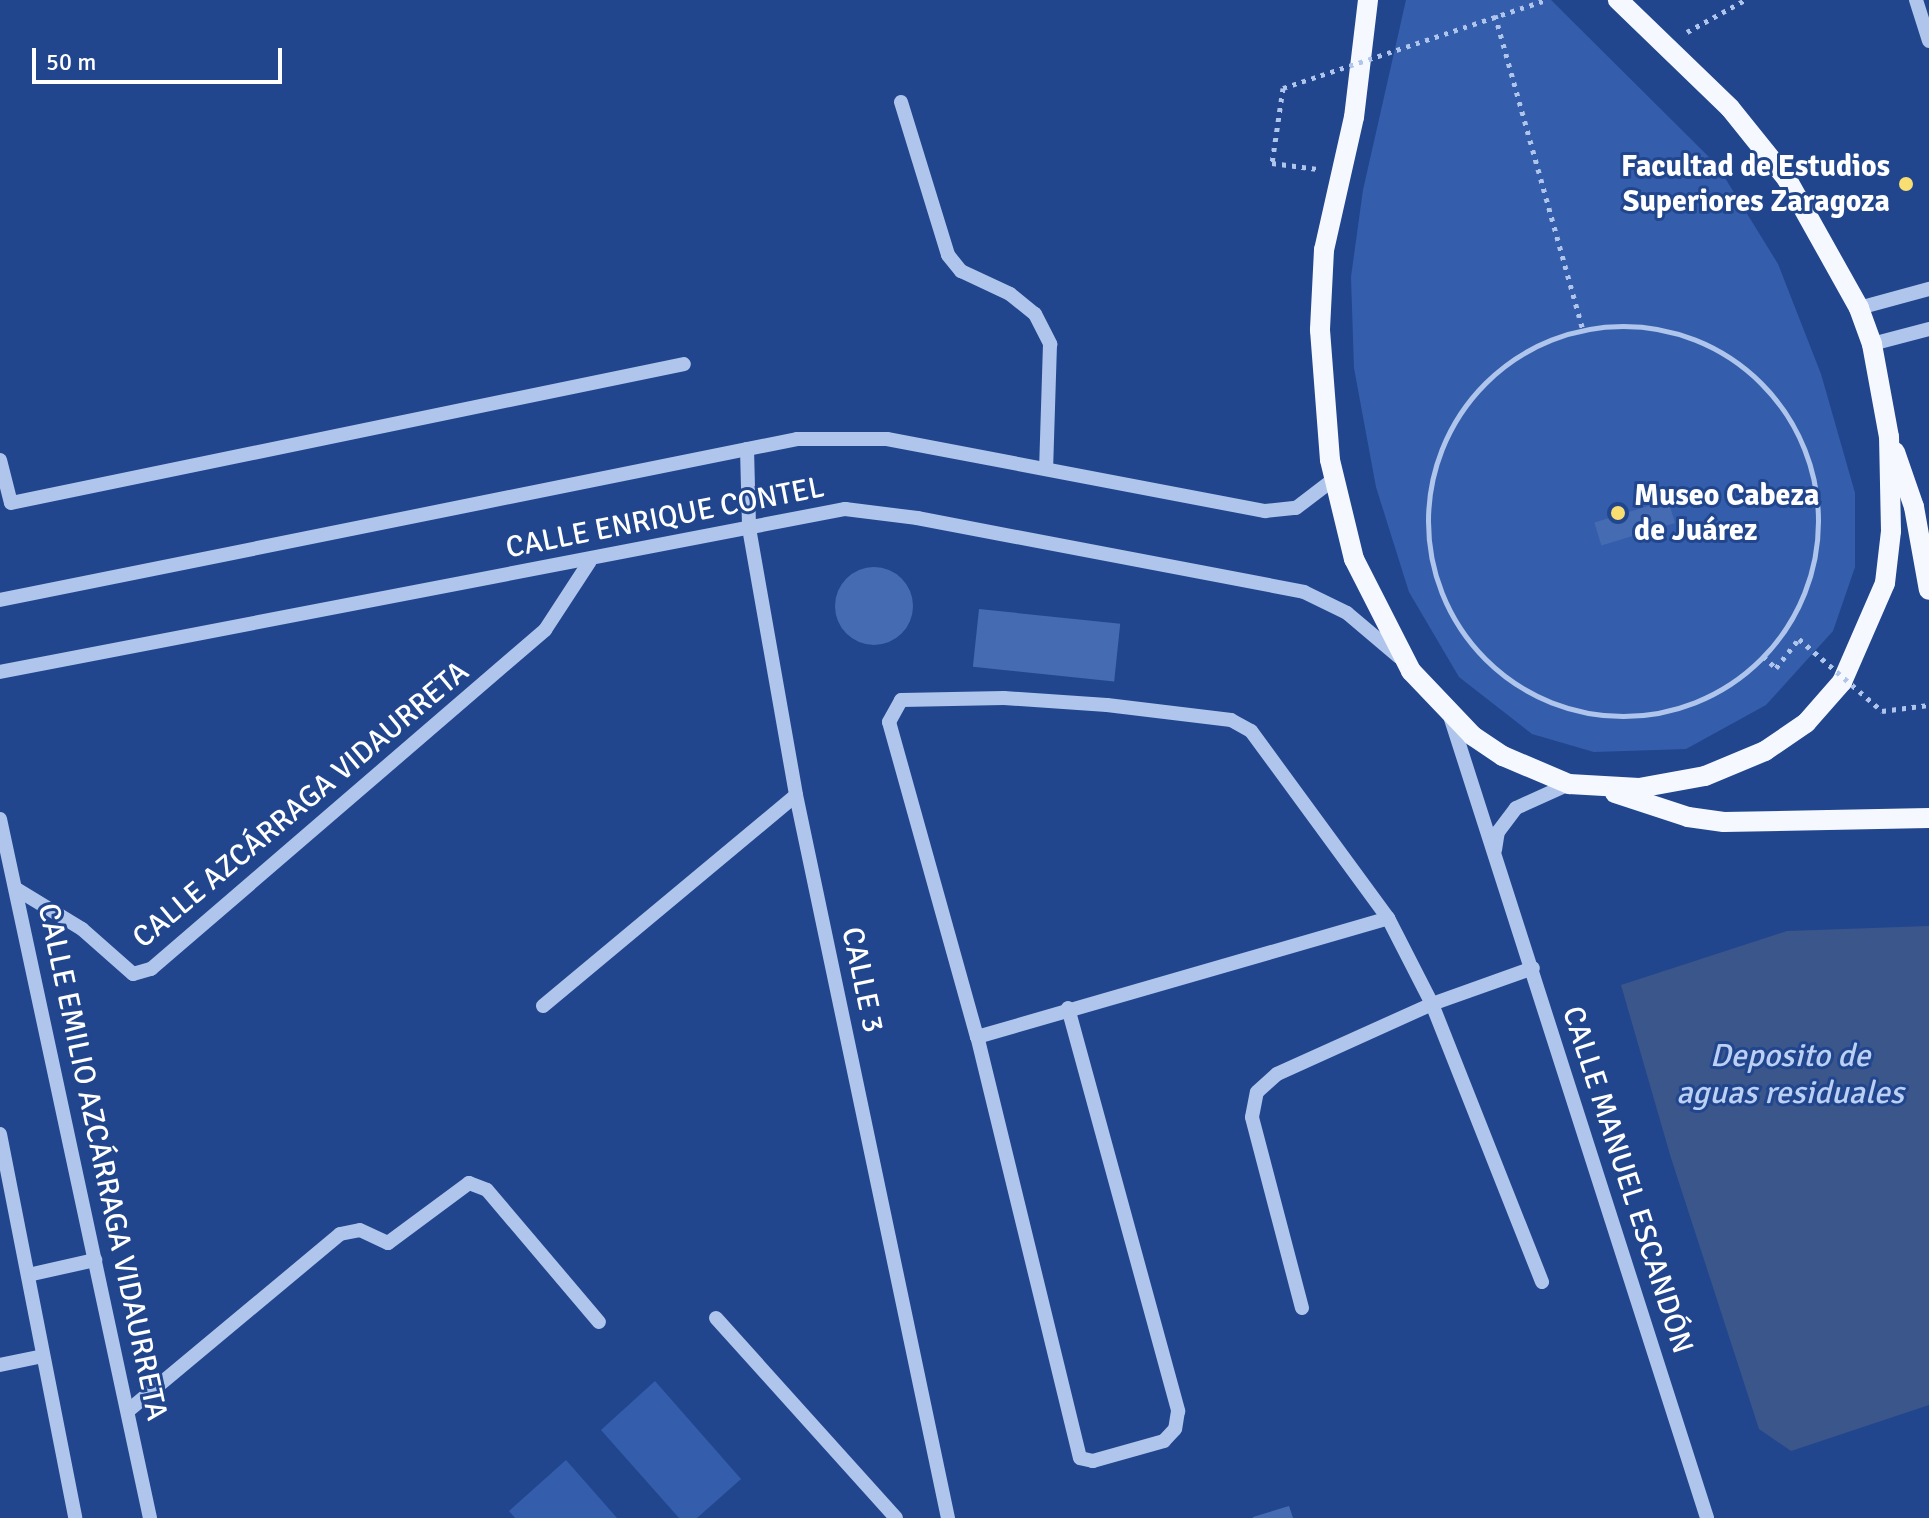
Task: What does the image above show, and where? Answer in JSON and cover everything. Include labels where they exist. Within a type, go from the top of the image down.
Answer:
[{"type":"main road","points":[[1368,0],[1363,61],[1324,250],[1320,330],[1334,479],[1354,559],[1411,671],[1450,717],[1503,756],[1569,784],[1603,788],[1673,784],[1736,765],[1786,738],[1824,705],[1858,656],[1885,583],[1891,531],[1889,437],[1872,344],[1859,308],[1765,145],[1618,0]]},
{"type":"main road","points":[[1889,437],[1914,507],[1929,590]]},
{"type":"main road","points":[[1603,788],[1659,809],[1724,822],[1929,818]]},
{"type":"street","points":[[1916,0],[1929,41]]},
{"type":"street","points":[[901,102],[948,255],[961,271],[1010,294],[1035,314],[1050,344],[1046,469]]},
{"type":"street","points":[[1859,308],[1929,289]]},
{"type":"street","points":[[1872,344],[1929,329]]},
{"type":"street","points":[[0,460],[11,503],[684,364]]},
{"type":"street","name":"CALLE ENRIQUE CONTEL","points":[[0,600],[747,449],[839,435],[1281,512],[1309,501],[1334,479]]},
{"type":"street","name":"CALLE 3","points":[[747,449],[749,528],[796,795],[948,1518]]},
{"type":"street","name":"CALLE ENRIQUE CONTEL","points":[[0,672],[590,561],[845,509],[917,518],[1304,592],[1370,630],[1411,671]]},
{"type":"street","name":"CALLE AZCÁRRAGA VIDAURRETA","points":[[18,890],[82,929],[133,974],[151,969],[545,630],[590,561]]},
{"type":"street","points":[[1068,1008],[1178,1411],[1175,1429],[1164,1441],[1093,1461],[1075,1452],[977,1037],[889,722],[894,706],[910,697],[1019,699],[1107,705],[1245,725],[1388,918],[1432,1004],[1542,1282]]},
{"type":"street","name":"CALLE MANUEL ESCANDÓN","points":[[1450,717],[1707,1518]]},
{"type":"street","points":[[1494,858],[1498,832],[1516,808],[1569,784]]},
{"type":"street","points":[[543,1006],[796,795]]},
{"type":"street","name":"CALLE EMILIO AZCÁRRAGA VIDAURRETA","points":[[0,819],[18,890],[150,1518]]},
{"type":"street","points":[[977,1037],[1068,1008],[1388,918]]},
{"type":"street","points":[[1302,1308],[1252,1117],[1257,1092],[1277,1074],[1432,1004],[1533,968]]},
{"type":"street","points":[[0,1134],[75,1518]]},
{"type":"street","points":[[129,1410],[340,1234],[360,1230],[388,1243],[469,1183],[487,1190],[599,1322]]},
{"type":"street","points":[[28,1275],[95,1260]]},
{"type":"street","points":[[716,1318],[896,1518]]},
{"type":"street","points":[[0,1365],[43,1356]]},
{"type":"path","points":[[1340,172],[1272,163],[1283,88],[1546,0]]},
{"type":"path","points":[[1665,45],[1745,0]]},
{"type":"path","points":[[1495,15],[1583,330]]},
{"type":"path","points":[[1647,327],[1708,345],[1761,382],[1798,434],[1817,496],[1814,560],[1791,620],[1763,656],[1723,688],[1695,703],[1664,712],[1600,715],[1568,709],[1510,681],[1485,661],[1448,609],[1436,579],[1428,515],[1432,483],[1446,442],[1474,396],[1497,374],[1552,340],[1583,330],[1647,327]]},
{"type":"path","points":[[1763,656],[1776,668],[1799,639],[1882,711],[1929,705]]},
{"type":"shaded area","points":[[1406,0],[1551,0],[1717,165],[1778,264],[1821,374],[1855,493],[1855,567],[1833,631],[1766,705],[1686,749],[1594,752],[1532,734],[1459,677],[1409,592],[1376,487],[1354,368],[1351,277],[1363,190]]},
{"type":"shaded area","points":[[655,1381],[741,1479],[697,1518],[679,1518],[601,1430]]},
{"type":"shaded area","points":[[566,1460],[617,1518],[515,1518],[509,1511]]},
{"type":"water","name":"Deposito de aguas residuales","points":[[1929,926],[1929,1405],[1791,1451],[1759,1429],[1671,1158],[1621,985],[1787,931]]},
{"type":"building","points":[[1668,500],[1675,523],[1601,545],[1594,523]]},
{"type":"building","points":[[874,567],[889,570],[902,578],[910,591],[913,606],[910,621],[902,634],[889,642],[874,645],[859,642],[846,634],[838,621],[835,606],[838,591],[846,578],[859,570]]},
{"type":"building","points":[[979,609],[1120,624],[1114,682],[973,667]]},
{"type":"building","points":[[1289,1506],[1293,1518],[1253,1518],[1253,1517]]},
{"type":"place","name":"Facultad de Estudios Superiores Zaragoza","points":[[1906,184]]},
{"type":"place","name":"Museo Cabeza de Juárez","points":[[1618,513]]}]
